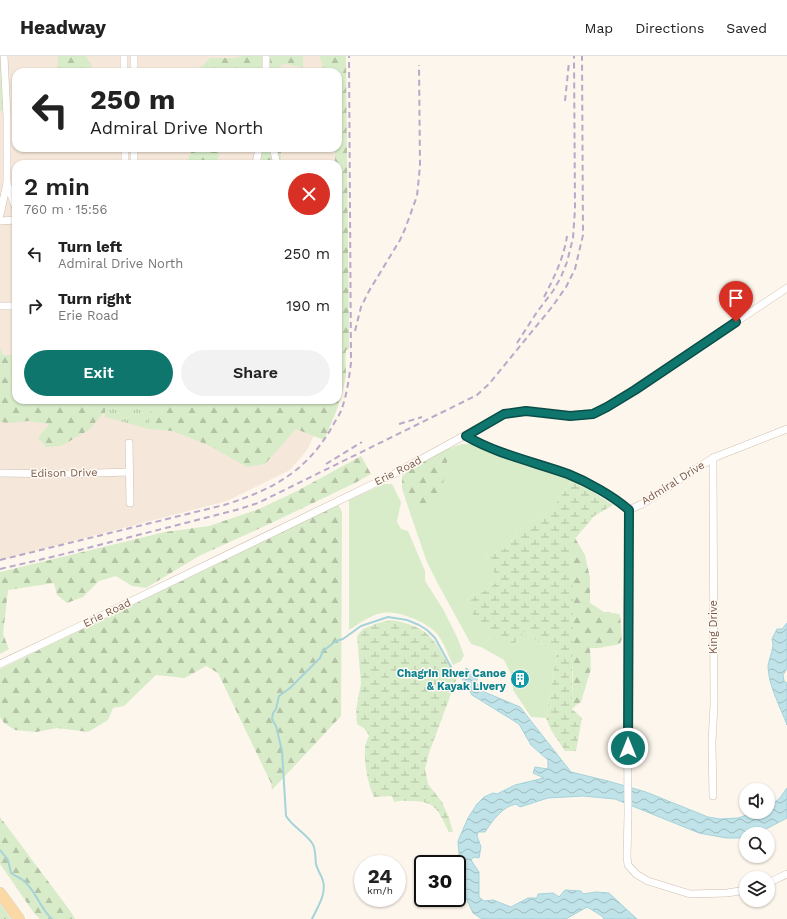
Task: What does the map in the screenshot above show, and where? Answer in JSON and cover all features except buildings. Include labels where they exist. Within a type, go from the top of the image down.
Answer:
[{"type":"main road","points":[[0,894],[19,919]]},
{"type":"street","points":[[0,214],[7,183],[7,117],[4,56]]},
{"type":"street","points":[[124,56],[124,68]]},
{"type":"street","points":[[134,56],[134,68]]},
{"type":"street","points":[[266,56],[266,68]]},
{"type":"street","points":[[7,183],[12,197]]},
{"type":"street","points":[[0,221],[12,220]]},
{"type":"street","name":"Erie Road","points":[[0,664],[394,474],[504,414],[526,411],[570,416],[593,414],[635,390],[787,288]]},
{"type":"street","points":[[0,306],[12,306]]},
{"type":"street","name":"Admiral Drive","points":[[739,891],[690,894],[648,881],[636,874],[628,865],[629,510],[642,504],[713,458],[787,429]]},
{"type":"street","points":[[466,436],[518,458],[570,475],[585,482],[622,504],[629,510]]},
{"type":"street","points":[[129,443],[130,503]]},
{"type":"street","name":"King Drive","points":[[713,458],[713,796]]},
{"type":"street","name":"Edison Drive","points":[[0,473],[64,474],[129,472]]},
{"type":"street","points":[[775,880],[787,874]]},
{"type":"shaded area","points":[[0,56],[340,56],[340,68],[12,68],[12,152],[338,152],[338,160],[12,160],[12,404],[329,404],[307,450],[290,470],[227,501],[0,560]]},
{"type":"green space","points":[[0,56],[2,56],[3,111],[0,111]]},
{"type":"green space","points":[[58,56],[86,56],[92,66],[92,68],[56,68]]},
{"type":"green space","points":[[242,56],[265,56],[264,68],[198,68],[205,64],[210,58],[236,58]]},
{"type":"green space","points":[[269,56],[303,56],[303,68],[287,64],[281,65],[280,68],[269,68]]},
{"type":"green space","points":[[319,56],[346,56],[349,349],[346,350],[346,375],[342,395],[342,160],[335,160],[335,152],[342,152],[342,68],[322,68],[322,63]]},
{"type":"green space","points":[[191,152],[220,152],[217,160],[187,160]]},
{"type":"green space","points":[[261,152],[281,152],[281,160],[259,160]]},
{"type":"green space","points":[[0,348],[3,355],[12,355],[12,404],[105,404],[105,414],[103,413],[89,430],[61,446],[46,447],[38,438],[49,424],[28,421],[11,423],[0,422]]},
{"type":"green space","points":[[105,404],[151,404],[149,429],[105,417]]},
{"type":"green space","points":[[151,404],[338,404],[324,440],[296,429],[265,464],[247,467],[212,447],[196,440],[172,431],[149,429]]},
{"type":"green space","points":[[462,444],[474,444],[569,477],[584,484],[590,490],[571,482],[552,509],[517,531],[508,547],[484,557],[499,580],[469,600],[511,647],[526,631],[538,642],[557,652],[546,718],[531,717],[513,690],[513,678],[504,660],[481,647],[471,644],[427,562],[402,488],[402,476],[431,457]]},
{"type":"green space","points":[[443,452],[447,454],[447,466],[439,500],[434,507],[419,509],[405,496],[402,476],[414,467]]},
{"type":"green space","points":[[361,456],[371,474],[267,525],[199,556],[146,588],[132,586],[116,576],[99,581],[83,597],[67,603],[57,595],[54,583],[8,590],[3,634],[9,649],[0,654],[0,572],[165,532],[209,526],[259,509],[297,491]]},
{"type":"green space","points":[[571,482],[590,490],[613,505],[594,516],[569,546],[573,595],[572,709],[582,718],[576,751],[565,751],[551,730],[546,718],[557,652],[538,642],[526,631],[511,647],[500,643],[481,625],[469,609],[469,600],[499,580],[484,557],[508,547],[517,531],[552,509]]},
{"type":"green space","points":[[384,484],[392,484],[401,502],[397,522],[401,529],[408,531],[425,571],[425,581],[443,609],[464,655],[461,661],[453,665],[438,635],[427,626],[404,615],[396,613],[378,614],[349,630],[349,500]]},
{"type":"green space","points":[[338,504],[342,512],[341,716],[272,790],[271,783],[218,673],[206,666],[185,678],[156,675],[124,706],[113,708],[108,720],[88,732],[57,728],[36,732],[15,730],[4,723],[0,717],[0,669]]},
{"type":"green space","points":[[613,505],[594,516],[575,538],[585,555],[590,578],[590,603],[604,612],[620,614],[622,638],[620,644],[590,648],[591,669],[581,702],[572,709],[573,669],[546,529]]},
{"type":"green space","points":[[392,620],[414,626],[429,636],[436,644],[450,667],[458,675],[429,753],[425,769],[428,784],[442,802],[453,832],[449,832],[440,814],[436,809],[427,803],[403,801],[394,802],[392,796],[374,797],[368,780],[365,746],[369,736],[365,729],[357,724],[356,710],[361,683],[357,636],[363,629],[378,623]]},
{"type":"green space","points":[[0,817],[75,919],[40,919],[34,913],[0,864]]},
{"type":"green space","points":[[0,904],[11,919],[0,919]]},
{"type":"water","points":[[787,623],[787,668],[783,675],[784,681],[787,683],[787,725],[772,689],[768,666],[772,649],[772,639],[777,629],[782,629]]},
{"type":"water","points":[[466,668],[478,677],[476,682],[482,691],[520,707],[571,772],[646,792],[708,817],[720,819],[739,818],[739,819],[775,819],[775,802],[787,788],[787,818],[770,827],[739,827],[739,838],[726,838],[699,833],[615,799],[583,796],[548,798],[520,807],[516,804],[511,805],[498,815],[485,832],[478,832],[477,836],[481,847],[479,858],[474,857],[471,860],[479,872],[479,897],[484,901],[493,900],[511,907],[528,898],[537,898],[538,894],[553,893],[559,897],[565,890],[581,891],[583,894],[596,892],[609,893],[637,919],[604,919],[602,916],[587,907],[566,919],[482,919],[473,913],[466,898],[466,855],[459,855],[458,841],[468,818],[477,804],[484,797],[493,793],[497,794],[515,785],[544,778],[533,773],[535,767],[548,769],[548,760],[531,745],[519,724],[472,695],[462,679]]},
{"type":"waterway","points":[[312,919],[322,899],[324,883],[316,866],[315,850],[313,845],[286,816],[282,751],[276,726],[272,719],[279,696],[290,688],[320,658],[323,651],[336,641],[343,639],[361,626],[388,617],[407,620],[427,630],[435,638],[451,667]]},
{"type":"waterway","points":[[0,850],[8,860],[11,873],[23,880],[28,885],[44,910],[52,919]]},
{"type":"railway","points":[[0,560],[224,505],[241,499],[272,486],[286,477],[299,468],[322,443],[339,416],[344,403],[351,363],[349,56]]},
{"type":"railway","points":[[517,343],[561,277],[567,262],[573,238],[575,209],[574,56]]},
{"type":"railway","points":[[0,569],[236,510],[258,503],[477,395],[489,384],[552,307],[566,287],[575,269],[583,235],[582,56]]},
{"type":"railway","points":[[565,101],[569,62]]},
{"type":"railway","points":[[355,331],[361,307],[400,240],[417,196],[420,166],[419,65]]},
{"type":"railway","points":[[544,297],[561,260],[567,236]]},
{"type":"railway","points":[[399,424],[422,417]]},
{"type":"railway","points":[[326,464],[362,442]]},
{"type":"place","name":"Chagrin River Canoe & Kayak Livery","points":[[520,679]]},
{"type":"route","points":[[628,748],[627,644],[629,510],[622,504],[585,482],[570,475],[515,456],[475,441],[466,436],[504,414],[521,411],[570,416],[593,414],[635,390],[736,322]]}]
